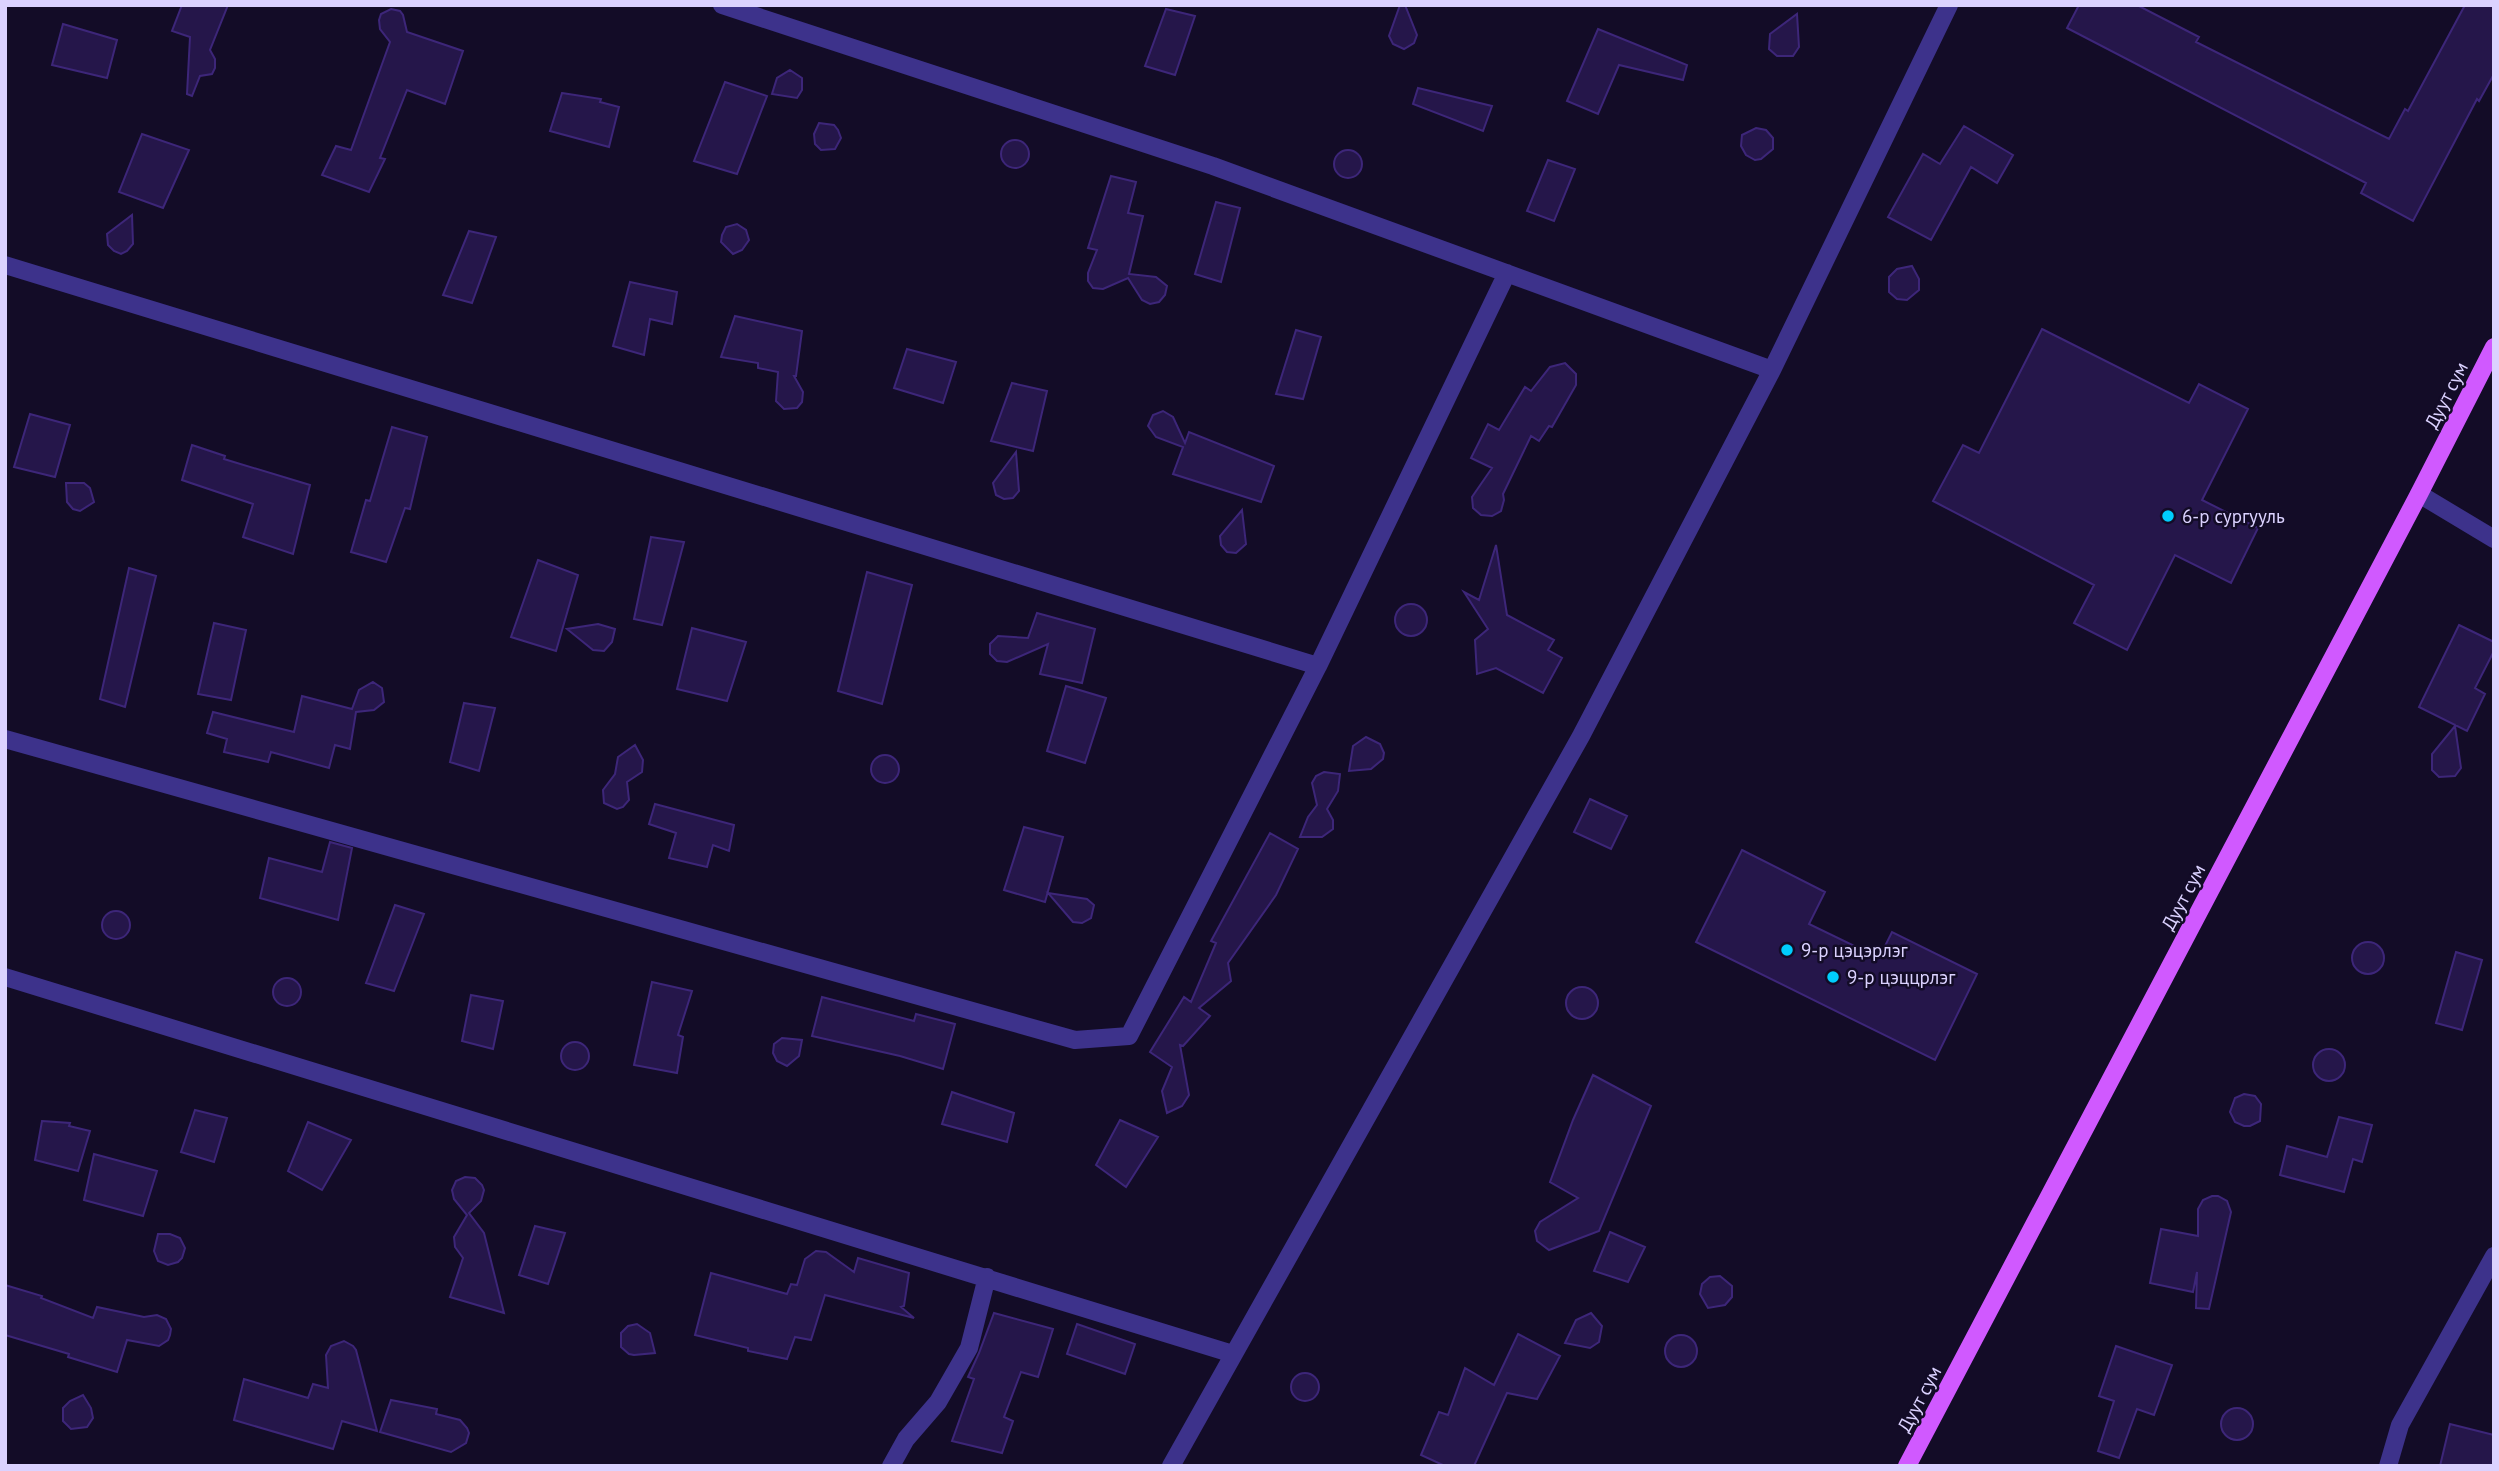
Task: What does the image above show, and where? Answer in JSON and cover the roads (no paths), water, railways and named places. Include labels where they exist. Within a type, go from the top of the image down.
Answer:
[{"type":"main road","name":"Дуут сум","points":[[1907,1466],[2419,495],[2494,347]]},
{"type":"street","points":[[722,5],[1213,166],[1772,370]]},
{"type":"street","points":[[1171,1466],[1581,736],[1772,370],[1950,5]]},
{"type":"street","points":[[5,265],[1318,666]]},
{"type":"street","points":[[5,739],[1075,1040],[1129,1036],[1318,666],[1507,274]]},
{"type":"street","points":[[2419,495],[2494,539]]},
{"type":"street","points":[[5,977],[1233,1353]]},
{"type":"street","points":[[2388,1466],[2400,1424],[2494,1256]]},
{"type":"street","points":[[891,1466],[906,1439],[938,1402],[969,1348],[987,1277]]},
{"type":"place","name":"6-р сургууль","points":[[2168,516]]},
{"type":"place","name":"9-р цэцэрлэг","points":[[1787,950]]},
{"type":"place","name":"9-р цэццрлэг","points":[[1833,977]]}]
